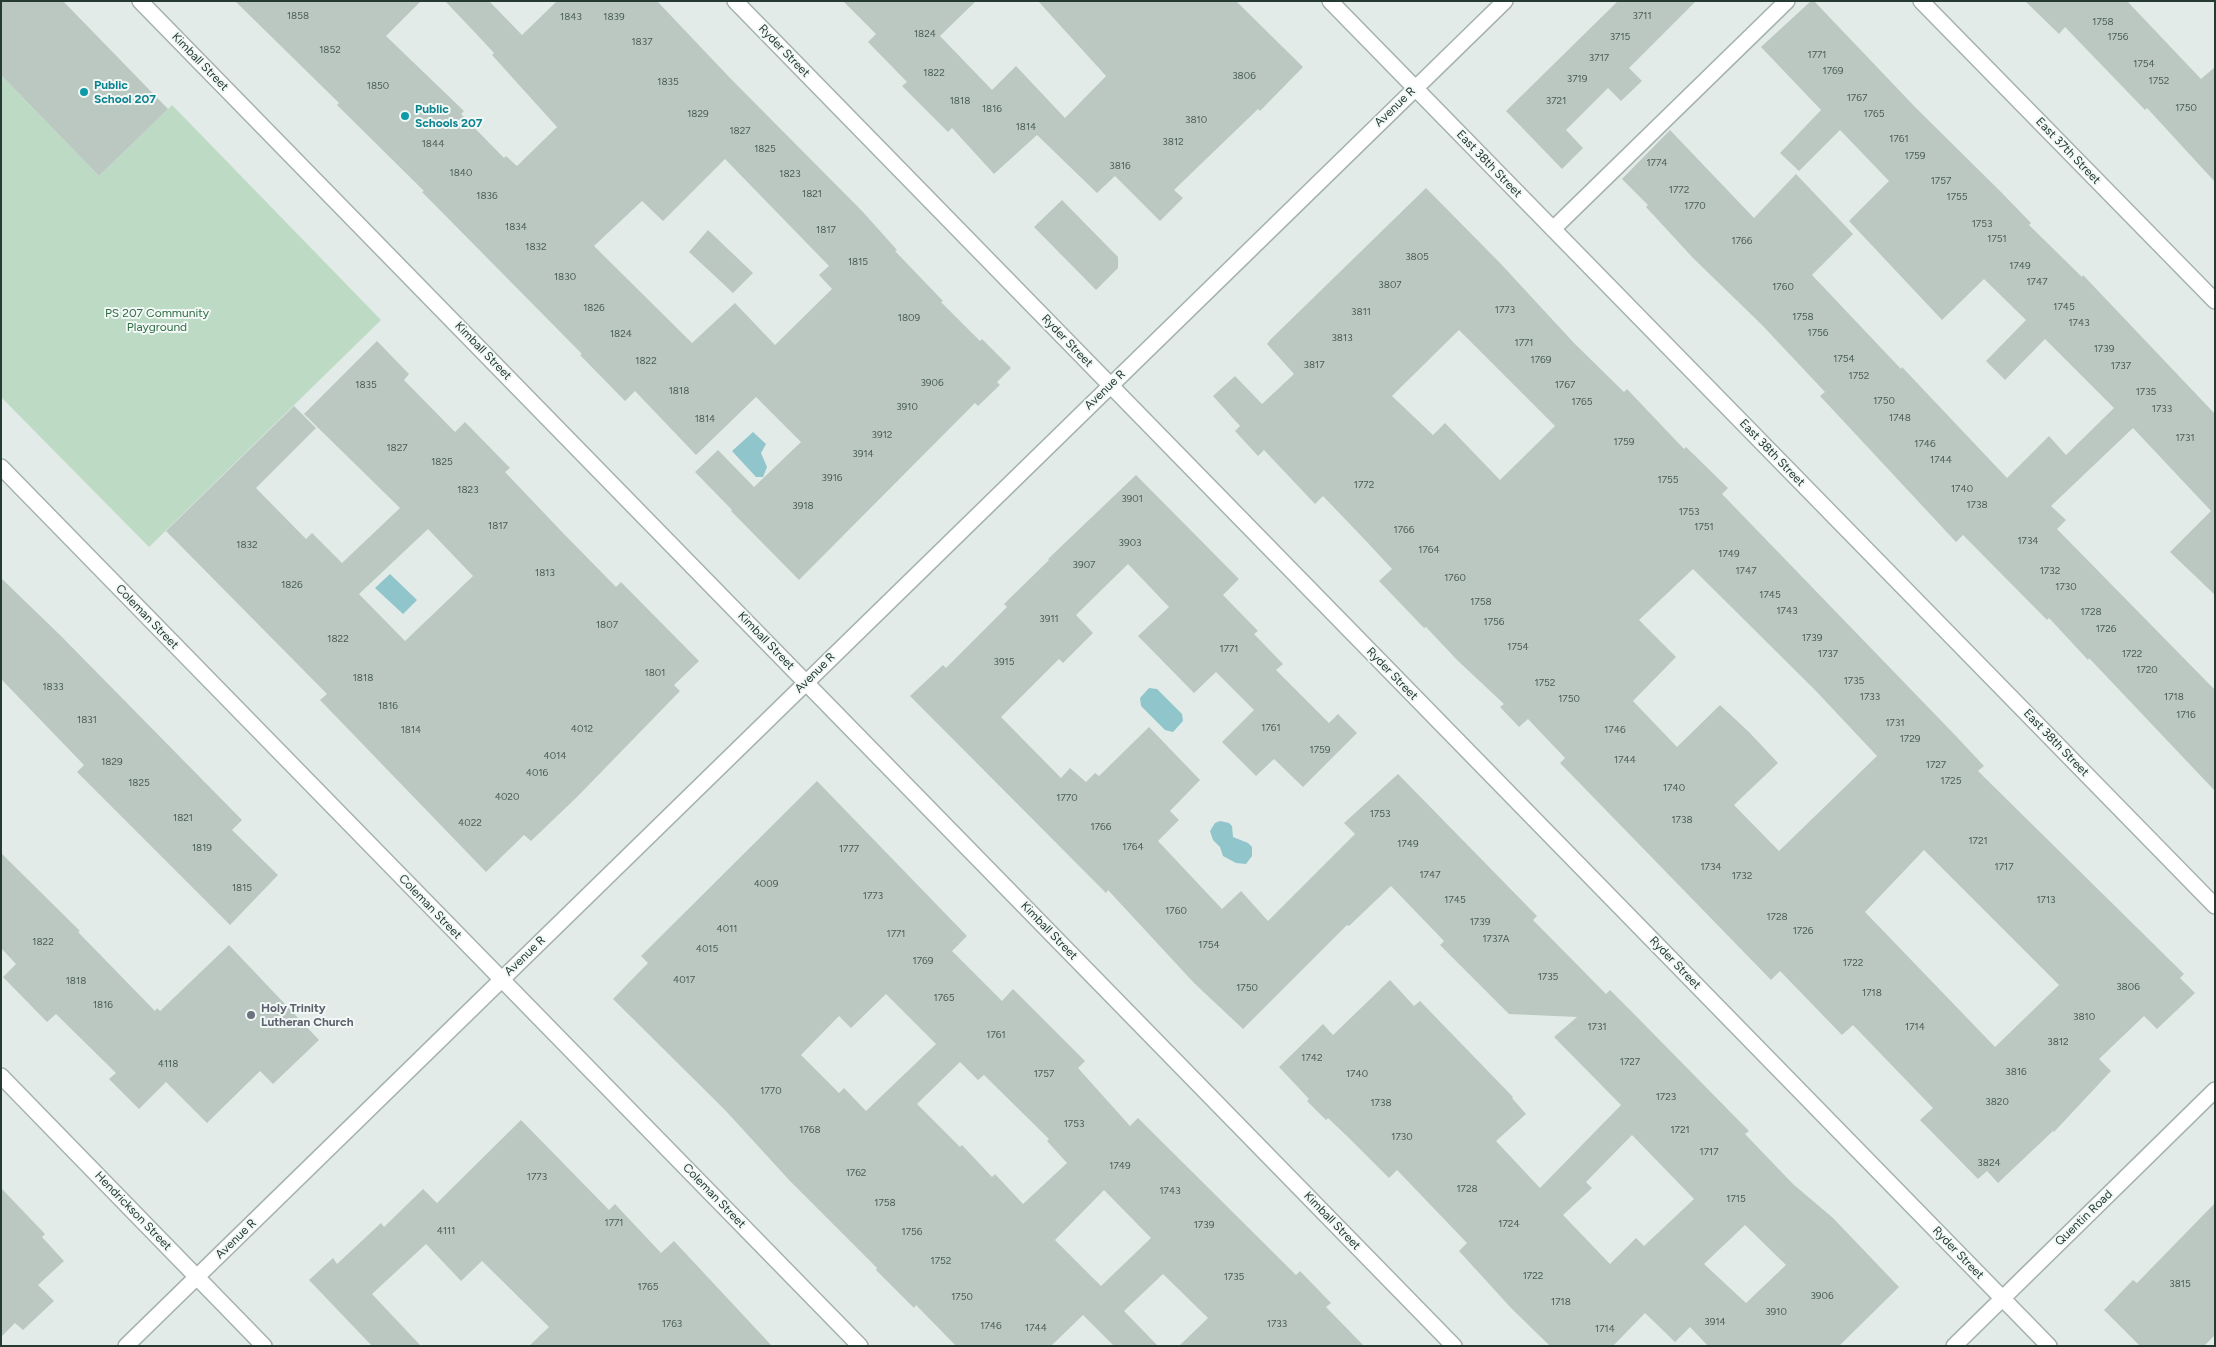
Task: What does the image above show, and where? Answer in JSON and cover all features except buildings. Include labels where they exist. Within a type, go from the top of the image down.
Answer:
[{"type":"street","name":"Kimball Street","points":[[140,1],[1454,1346]]},
{"type":"street","name":"Ryder Street","points":[[735,1],[2049,1346]]},
{"type":"street","name":"East 38th Street","points":[[1330,1],[2215,906]]},
{"type":"street","name":"Avenue R","points":[[126,1346],[1505,1]]},
{"type":"street","points":[[1553,229],[1787,1]]},
{"type":"street","name":"East 37th Street","points":[[1921,1],[2215,301]]},
{"type":"street","name":"Coleman Street","points":[[1,467],[860,1346]]},
{"type":"street","name":"Hendrickson Street","points":[[1,1076],[264,1346]]},
{"type":"street","name":"Quentin Road","points":[[1954,1346],[2215,1090]]},
{"type":"green space","name":"PS 207 Community Playground","points":[[1,75],[99,176],[172,105],[381,320],[149,547],[1,397]]},
{"type":"water","points":[[753,432],[766,444],[761,453],[767,467],[763,477],[756,477],[732,451]]},
{"type":"water","points":[[390,574],[417,600],[403,614],[375,588]]},
{"type":"water","points":[[1149,688],[1157,689],[1182,714],[1183,721],[1173,732],[1165,730],[1141,706],[1140,698]]},
{"type":"water","points":[[1220,821],[1229,823],[1232,826],[1233,837],[1248,843],[1252,847],[1252,856],[1246,864],[1236,863],[1223,856],[1220,847],[1213,840],[1210,831],[1215,823]]},
{"type":"place","name":"Public School 207","points":[[84,92]]},
{"type":"place","name":"Public Schools 207","points":[[405,116]]},
{"type":"place","name":"Holy Trinity Lutheran Church","points":[[251,1015]]}]
